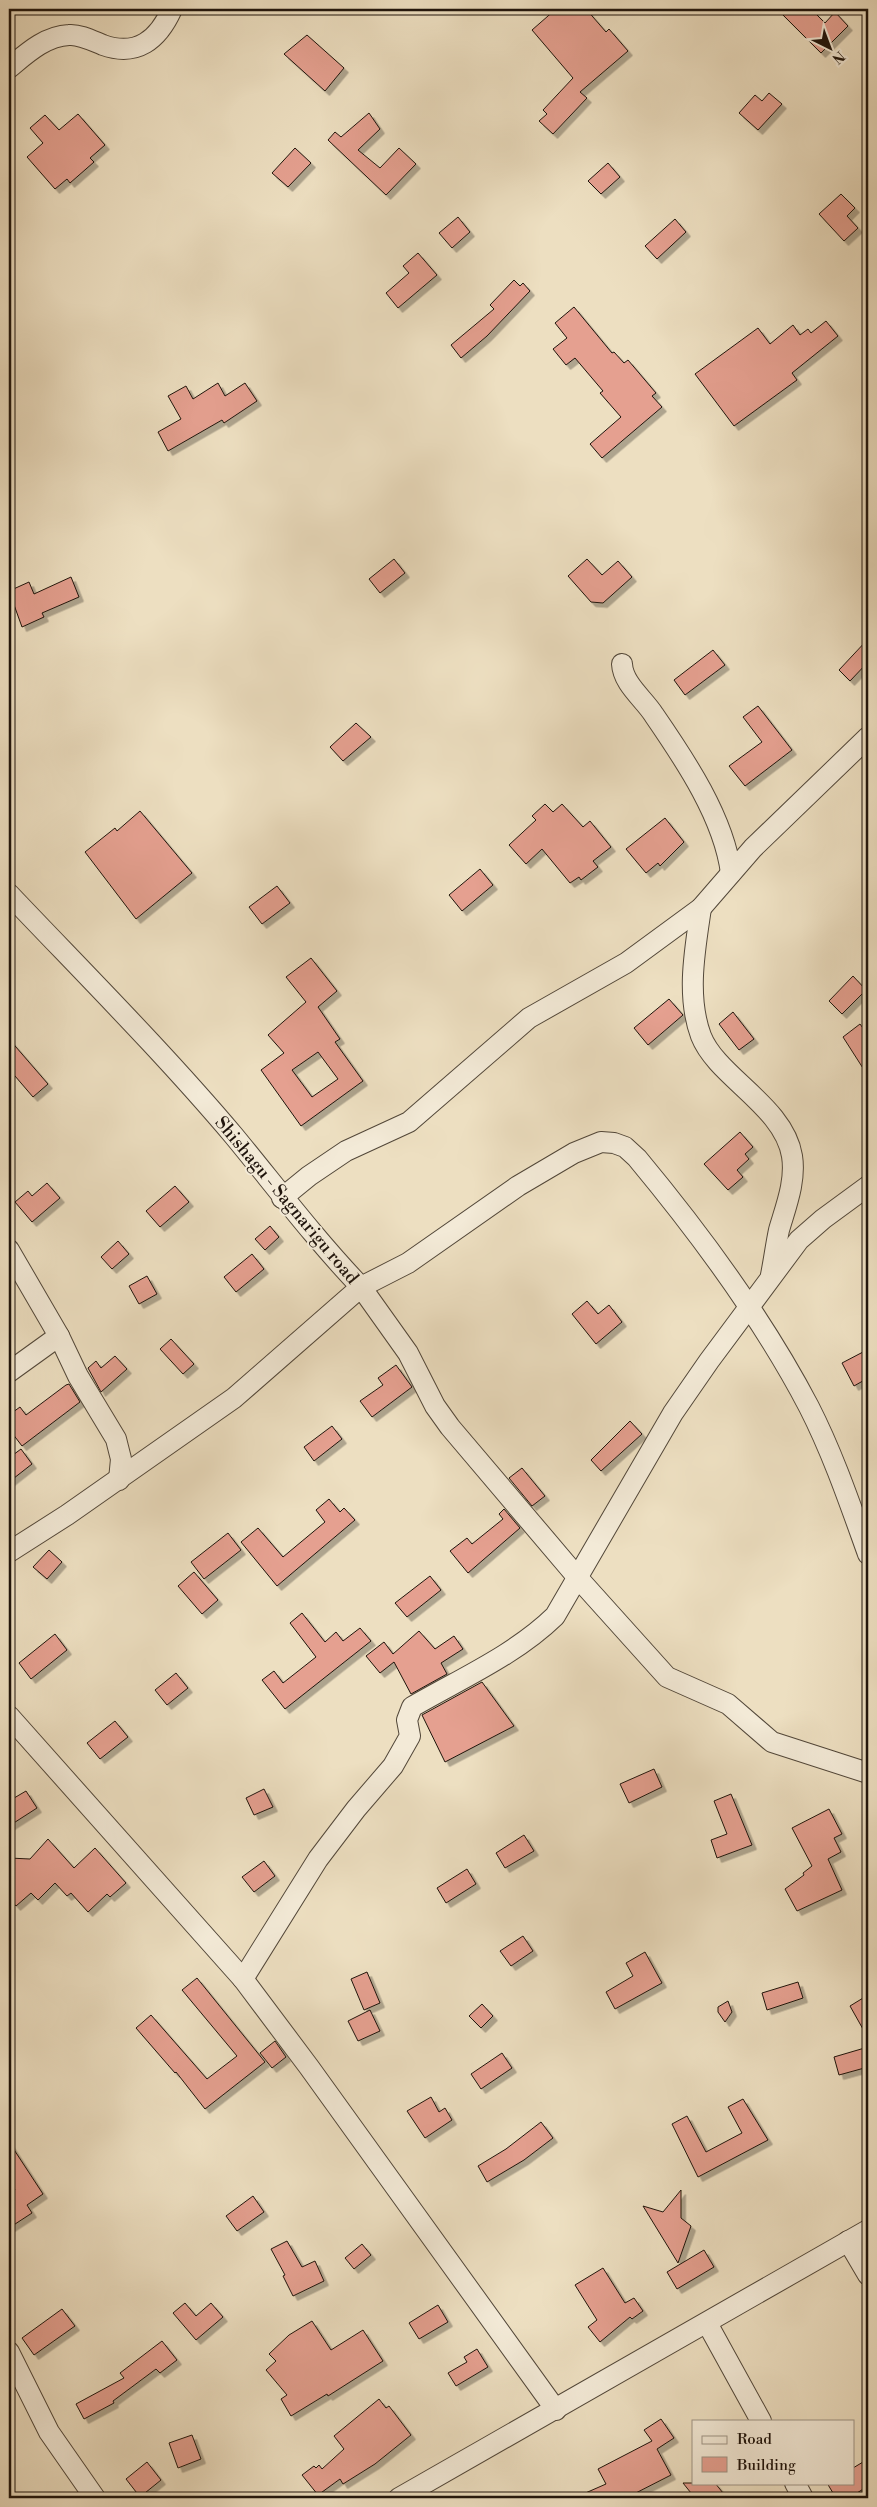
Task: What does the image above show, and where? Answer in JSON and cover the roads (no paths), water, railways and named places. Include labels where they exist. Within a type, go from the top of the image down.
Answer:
[{"type":"street","points":[[9,68],[32,48],[51,39],[70,34],[119,50],[142,46],[157,35],[172,9]]},
{"type":"street","points":[[622,664],[628,681],[655,716],[700,788],[724,840],[731,873]]},
{"type":"street","points":[[282,1198],[309,1176],[346,1151],[409,1122],[529,1018],[626,963],[701,908],[771,830],[868,737]]},
{"type":"street","name":"Shishagu - Sagnarigu road","points":[[9,894],[118,1007],[234,1136],[282,1198],[361,1287],[408,1262],[476,1214],[574,1153],[601,1142],[614,1143],[625,1147],[637,1158],[696,1233],[750,1307],[808,1406],[834,1461],[868,1554]]},
{"type":"street","points":[[701,908],[694,959],[694,1004],[702,1038],[721,1063],[757,1099],[783,1134],[792,1156],[792,1186],[779,1232],[771,1278]]},
{"type":"street","points":[[243,1979],[324,1852],[356,1809],[393,1766],[410,1736],[407,1720],[412,1707],[513,1649],[543,1628],[555,1616],[673,1413],[771,1278],[799,1240],[823,1219],[868,1186]]},
{"type":"street","points":[[9,1250],[60,1336],[78,1376],[116,1439],[121,1459],[119,1480]]},
{"type":"street","points":[[9,1552],[119,1480],[234,1398],[361,1287],[408,1353],[435,1406],[450,1427],[578,1578],[667,1677],[728,1704],[772,1742],[868,1773]]},
{"type":"street","points":[[9,1372],[60,1336]]},
{"type":"street","points":[[9,1716],[243,1979],[556,2410]]},
{"type":"street","points":[[399,2498],[868,2230]]},
{"type":"street","points":[[848,2241],[868,2275]]},
{"type":"street","points":[[707,2322],[760,2420]]},
{"type":"street","points":[[9,2352],[49,2432],[95,2498]]},
{"type":"street","points":[[796,2484],[803,2498]]}]
